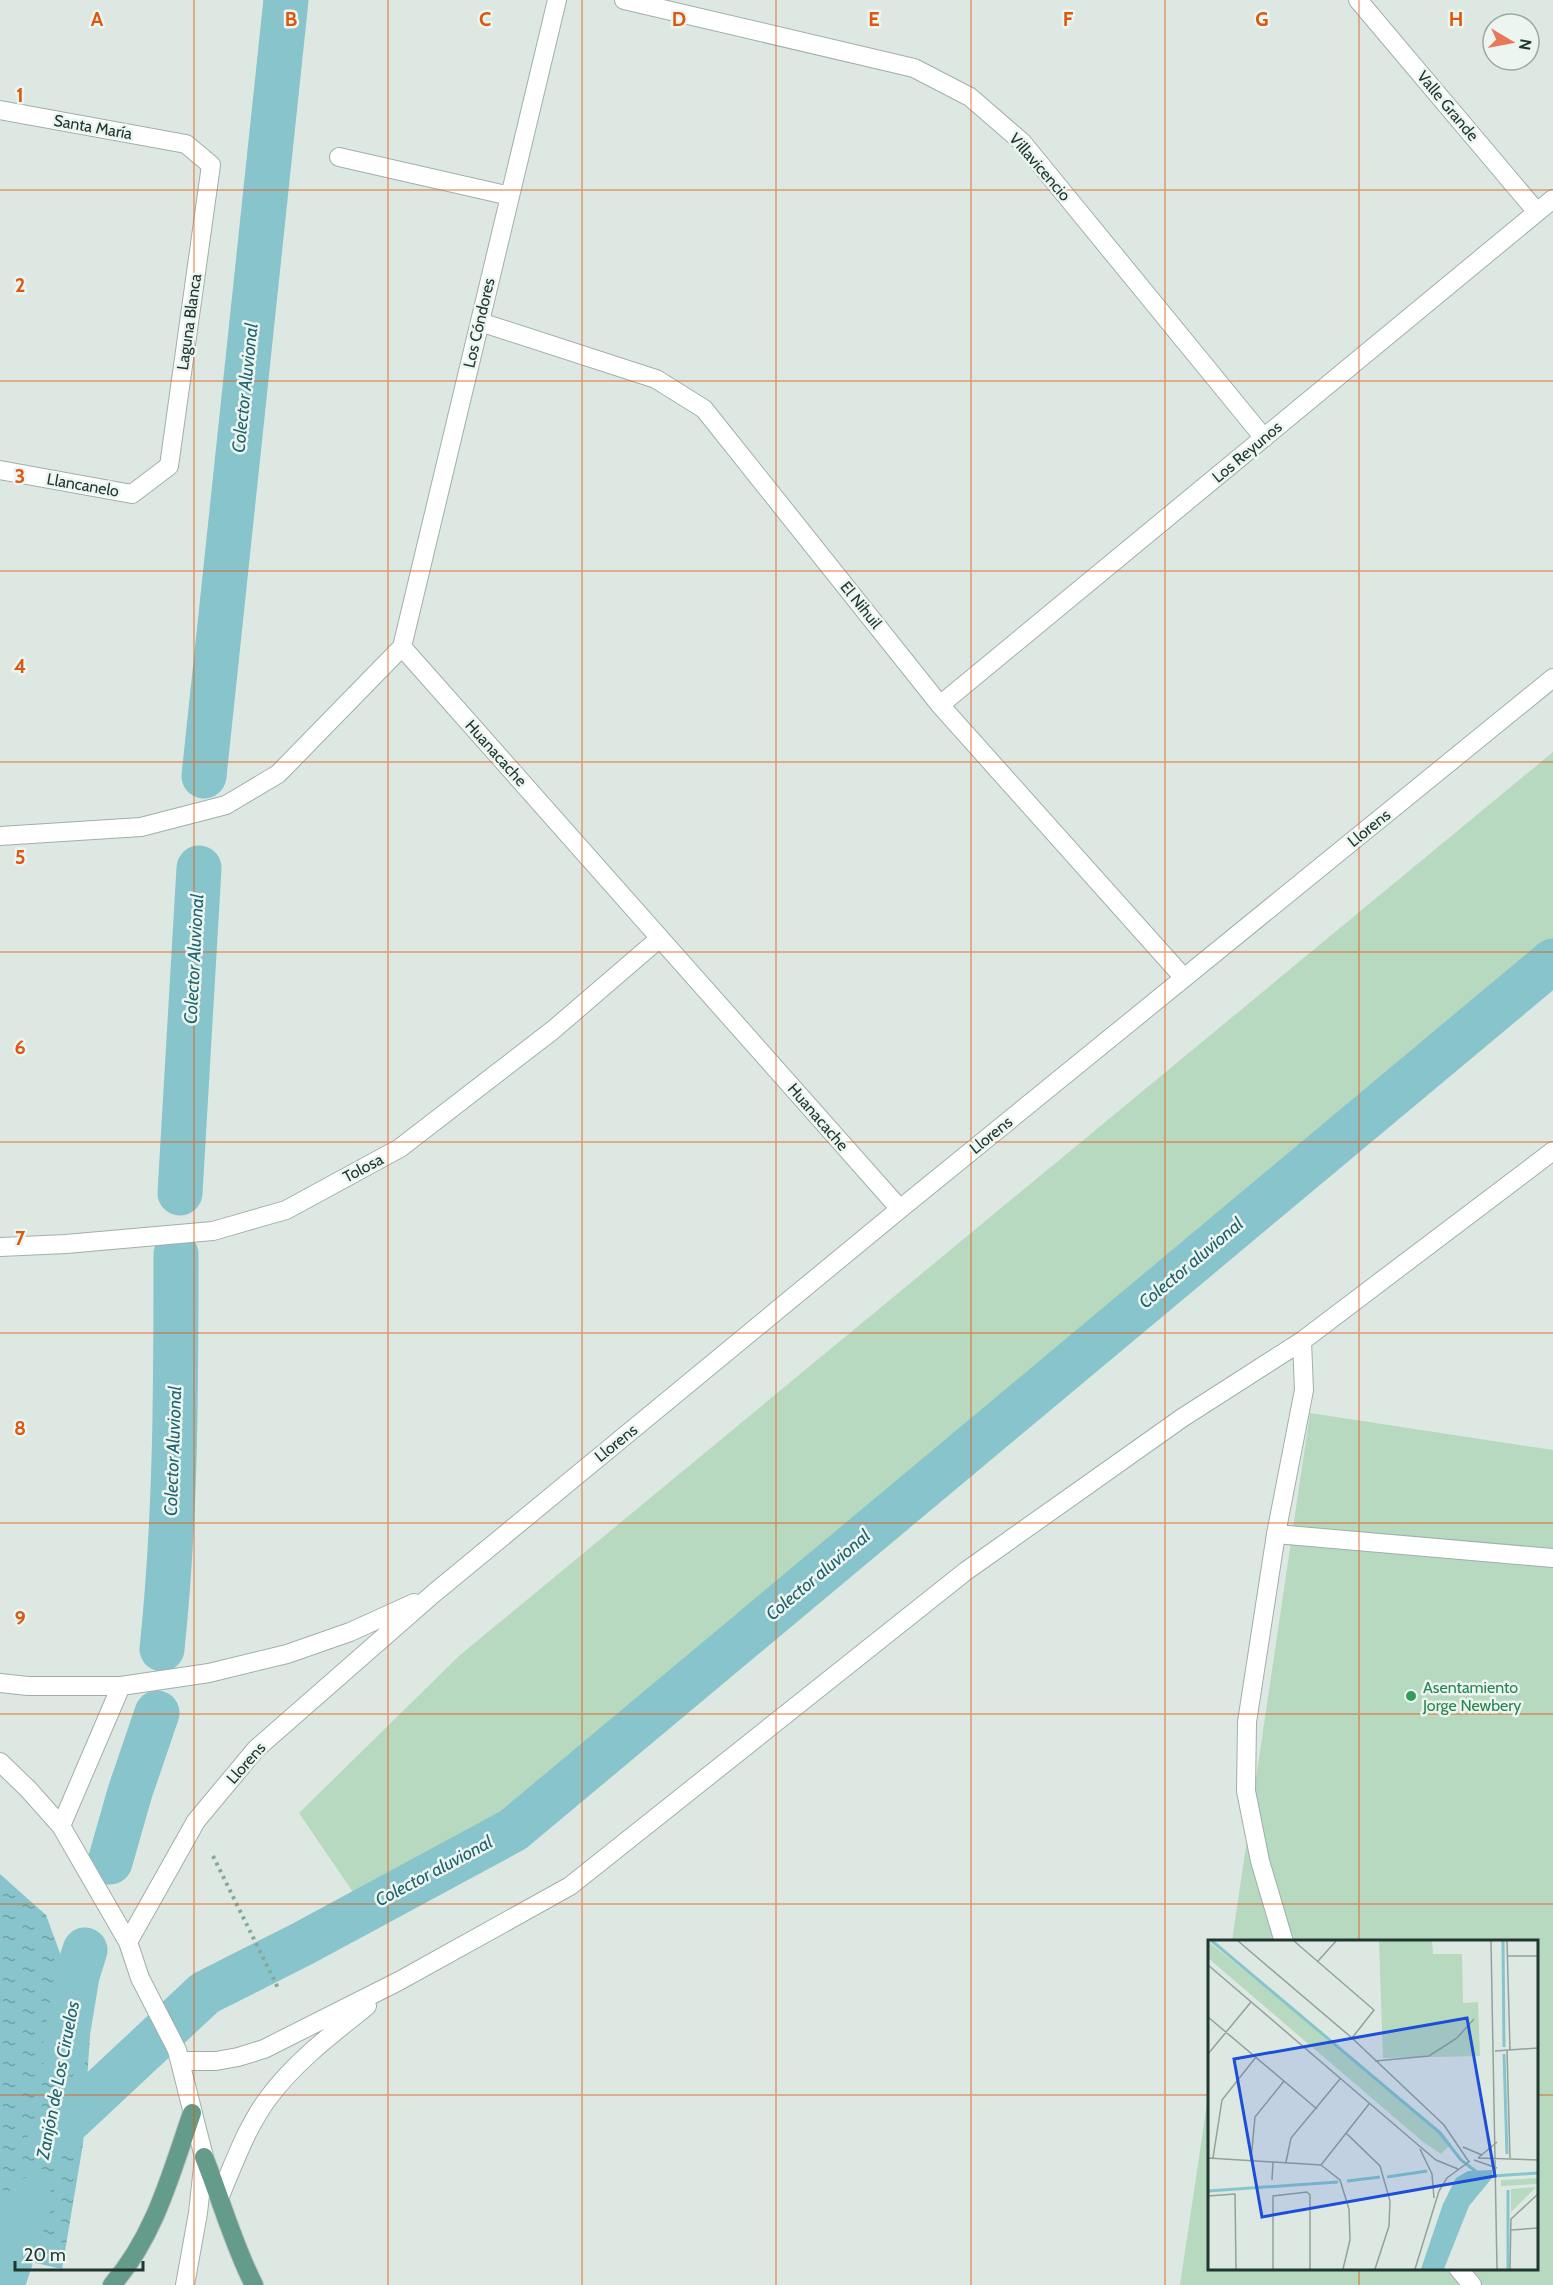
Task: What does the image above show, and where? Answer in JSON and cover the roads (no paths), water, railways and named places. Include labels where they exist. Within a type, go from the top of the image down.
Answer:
[{"type":"main road","points":[[112,2285],[145,2240],[163,2198],[192,2112]]},
{"type":"main road","points":[[204,2157],[220,2196],[241,2260],[254,2285]]},
{"type":"street","name":"Los Cóndores","points":[[402,647],[557,0]]},
{"type":"street","name":"Villavicencio","points":[[624,0],[914,69],[970,97],[1022,142],[1264,438]]},
{"type":"street","name":"Valle Grande","points":[[1358,0],[1537,212]]},
{"type":"street","name":"Santa María","points":[[0,110],[186,144]]},
{"type":"street","name":"Laguna Blanca","points":[[132,494],[169,466],[211,165],[186,144]]},
{"type":"street","points":[[339,157],[510,196]]},
{"type":"street","name":"Los Reyunos","points":[[940,705],[1553,199]]},
{"type":"street","name":"El Nihuil","points":[[480,322],[656,380],[704,409],[940,705],[1184,978]]},
{"type":"street","name":"Llancanelo","points":[[0,470],[132,494]]},
{"type":"street","points":[[0,836],[141,827],[226,805],[278,774],[402,647]]},
{"type":"street","name":"Huanacache","points":[[402,647],[900,1209]]},
{"type":"street","name":"Llorens","points":[[128,1942],[196,1821],[256,1749],[433,1594],[900,1209],[1553,678]]},
{"type":"street","name":"Tolosa","points":[[0,1246],[66,1244],[213,1231],[286,1210],[400,1148],[553,1030],[660,938]]},
{"type":"street","points":[[178,2056],[216,2061],[264,2049],[399,1981],[570,1886],[966,1571],[1182,1418],[1302,1341],[1553,1151]]},
{"type":"street","points":[[1284,1940],[1260,1861],[1246,1791],[1247,1722],[1276,1534],[1304,1390],[1302,1341]]},
{"type":"street","points":[[1276,1534],[1553,1558]]},
{"type":"street","name":"Llorens","points":[[0,1683],[28,1686],[121,1686],[208,1673],[287,1654],[350,1632],[433,1594]]},
{"type":"street","points":[[61,1826],[121,1686]]},
{"type":"street","points":[[0,1762],[61,1826],[128,1942],[140,1978],[178,2056],[204,2157],[198,2213],[185,2285]]},
{"type":"street","points":[[220,2196],[243,2140],[268,2098],[298,2064],[324,2040],[399,1981]]},
{"type":"street","points":[[1460,2270],[1472,2285]]},
{"type":"water","name":"Zanjón de Los Ciruelos","points":[[0,1874],[46,1915],[90,2035],[83,2144],[62,2269],[0,2255]]},
{"type":"waterway","name":"Colector Aluvional","points":[[204,776],[286,0]]},
{"type":"waterway","name":"Colector Aluvional","points":[[180,1193],[199,868]]},
{"type":"waterway","name":"Colector aluvional","points":[[50,2138],[205,1993],[302,1944],[513,1830],[1553,961]]},
{"type":"waterway","name":"Colector Aluvional","points":[[162,1649],[173,1501],[176,1254]]},
{"type":"waterway","name":"Colector Aluvional","points":[[110,1862],[130,1792],[157,1713]]},
{"type":"waterway","name":"Zanjón de Los Ciruelos","points":[[64,2054],[77,1976],[85,1950]]},
{"type":"waterway","name":"Zanjón de Los Ciruelos","points":[[2,2285],[30,2200]]},
{"type":"place","name":"Asentamiento Jorge Newbery","points":[[1411,1696]]}]
